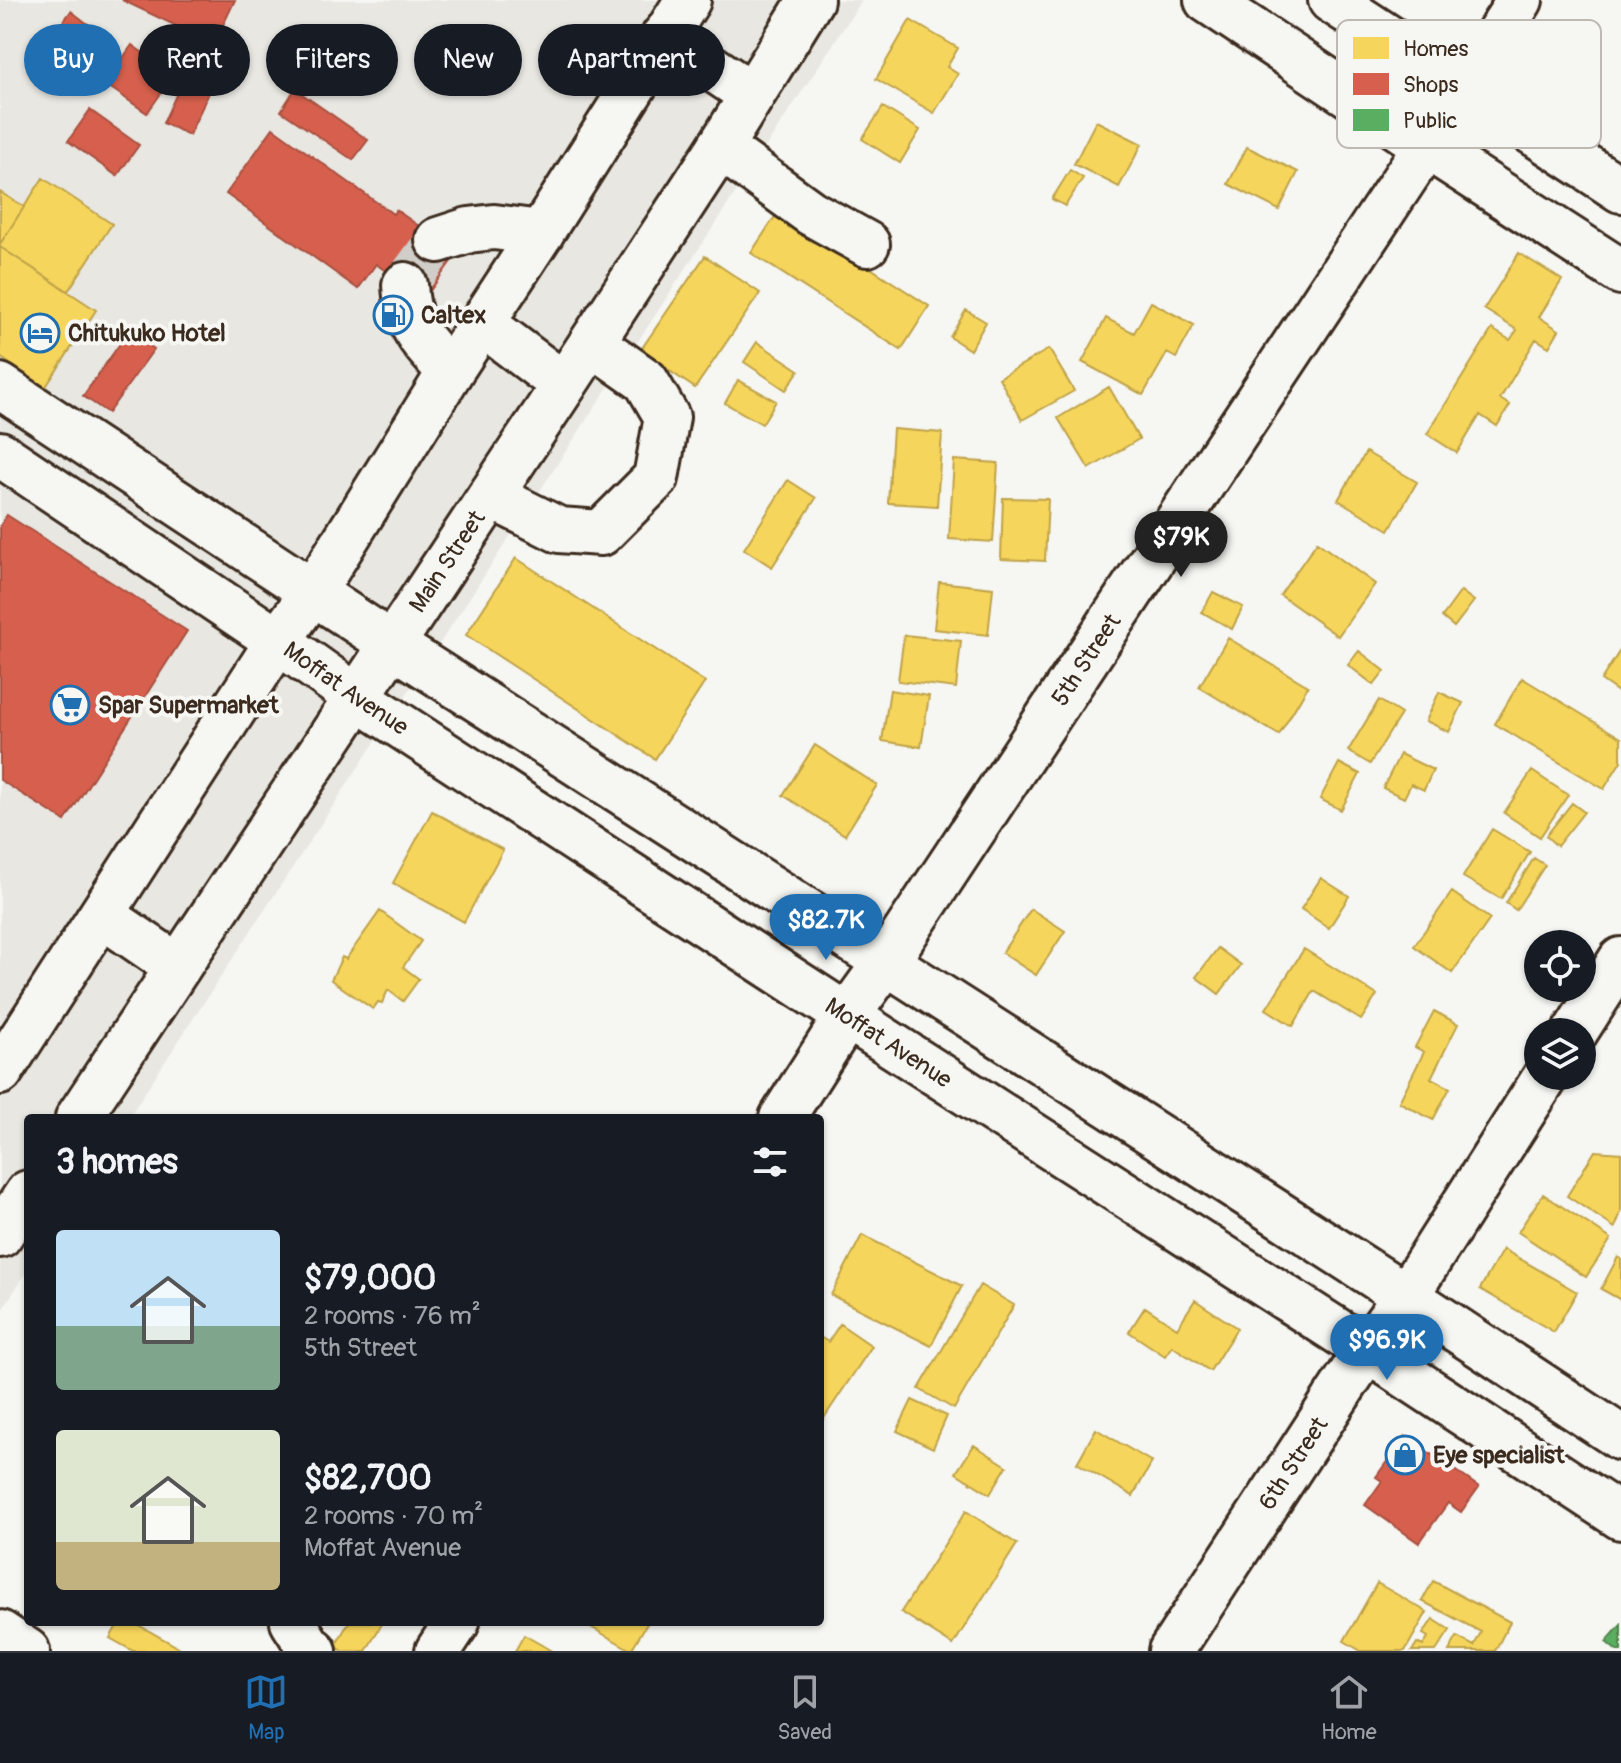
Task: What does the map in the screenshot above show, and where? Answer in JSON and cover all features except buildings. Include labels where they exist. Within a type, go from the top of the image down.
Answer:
[{"type":"main road","points":[[672,24],[688,0]]},
{"type":"main road","name":"Main Street","points":[[81,1114],[592,343],[720,147],[811,0]]},
{"type":"main road","points":[[1207,0],[1337,87]]},
{"type":"main road","points":[[1331,0],[1362,20]]},
{"type":"main road","name":"5th Street","points":[[1507,20],[1520,0]]},
{"type":"main road","points":[[725,77],[752,95]]},
{"type":"main road","points":[[0,1072],[278,641],[313,592],[627,96]]},
{"type":"main road","points":[[720,147],[811,213],[867,244]]},
{"type":"main road","name":"5th Street","points":[[785,1114],[1425,148]]},
{"type":"main road","points":[[1429,148],[1621,272]]},
{"type":"main road","points":[[1558,148],[1621,190]]},
{"type":"main road","points":[[438,240],[469,230],[494,227],[541,233]]},
{"type":"main road","points":[[405,285],[407,310],[419,338],[450,372]]},
{"type":"main road","points":[[482,323],[564,385]]},
{"type":"main road","points":[[491,496],[559,530],[601,533],[656,478],[667,417],[646,381],[592,343]]},
{"type":"main road","points":[[0,386],[393,645],[1406,1296],[1621,1438]]},
{"type":"main road","name":"Moffat Avenue","points":[[0,454],[358,698],[1621,1517]]},
{"type":"main road","points":[[102,915],[178,967]]},
{"type":"main road","points":[[1584,1018],[1621,960]]},
{"type":"main road","name":"6th Street","points":[[1171,1651],[1367,1350],[1406,1296],[1537,1090]]},
{"type":"main road","points":[[296,1626],[314,1651]]},
{"type":"main road","points":[[438,1651],[454,1626]]},
{"type":"main road","points":[[0,1633],[27,1651]]},
{"type":"shaded area","points":[[0,0],[862,0],[131,1114],[24,1114],[24,1276],[0,1313]]},
{"type":"tunnel","points":[[405,285],[438,240]]},
{"type":"place","name":"Caltex","points":[[393,315]]},
{"type":"place","name":"Chitukuko Hotel","points":[[40,333]]},
{"type":"place","name":"Spar Supermarket","points":[[70,705]]},
{"type":"place","name":"Eye specialist","points":[[1405,1455]]}]
